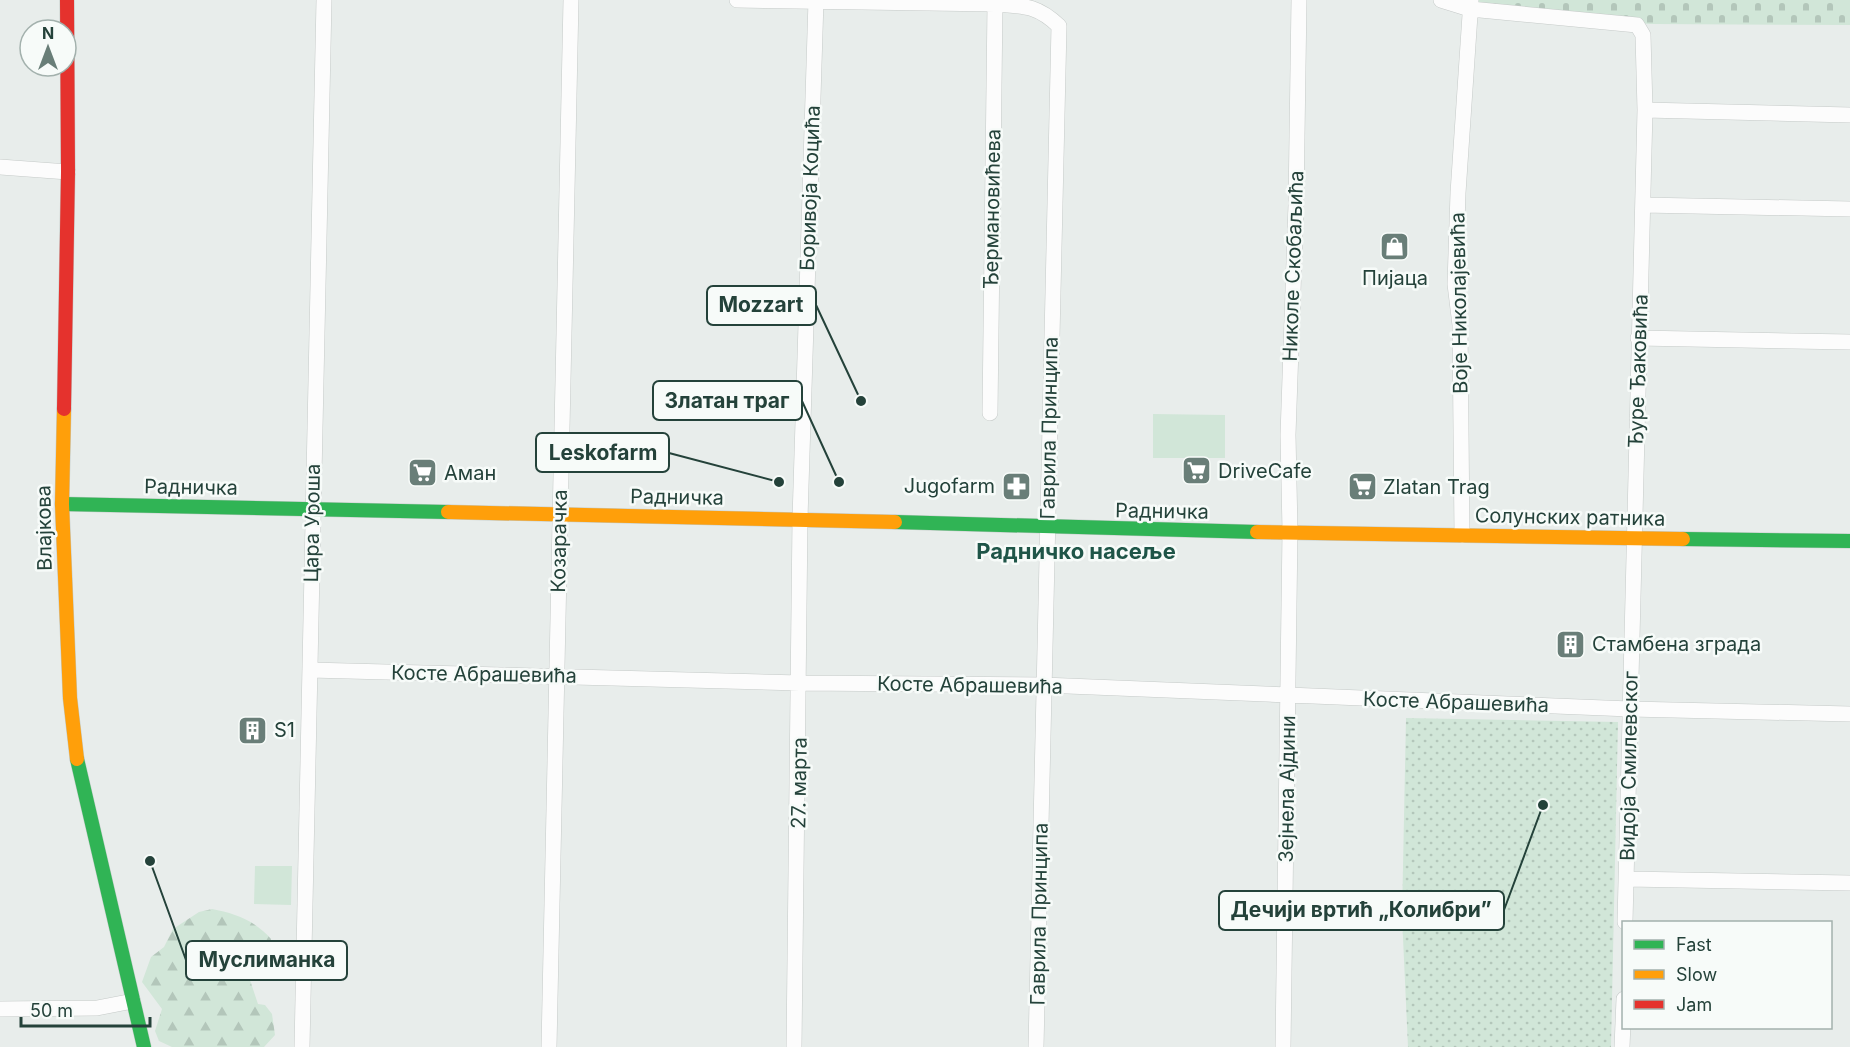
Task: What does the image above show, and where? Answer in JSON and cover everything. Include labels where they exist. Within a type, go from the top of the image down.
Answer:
[{"type":"main road","name":"Влајкова","points":[[67,0],[68,172],[62,504],[65,618],[74,745],[99,862],[144,1047]]},
{"type":"main road","name":"Радничка","points":[[62,504],[559,513],[1158,531],[1290,531]]},
{"type":"main road","name":"Солунских ратника","points":[[1290,531],[1850,541]]},
{"type":"street","name":"Цара Уроша","points":[[303,1047],[312,508],[324,0]]},
{"type":"street","name":"Козарачка","points":[[549,1047],[571,0]]},
{"type":"street","points":[[737,0],[995,4]]},
{"type":"street","name":"Николе Скобаљића","points":[[1290,531],[1288,435],[1296,205],[1299,0]]},
{"type":"street","points":[[1442,0],[1471,5]]},
{"type":"street","name":"Боривоја Коцића","points":[[800,519],[816,1]]},
{"type":"street","name":"Гаврила Принципа","points":[[995,4],[1027,6],[1043,11],[1059,26],[1036,1047]]},
{"type":"street","name":"Ђермановићева","points":[[990,413],[995,4]]},
{"type":"street","name":"Ђуре Ђаковића","points":[[1471,5],[1637,25],[1643,35],[1645,110],[1634,538]]},
{"type":"street","name":"Воје Николајевића","points":[[1462,535],[1460,325],[1455,284],[1471,5]]},
{"type":"street","points":[[1645,110],[1850,115]]},
{"type":"street","points":[[0,167],[68,172]]},
{"type":"street","points":[[1643,205],[1850,209]]},
{"type":"street","points":[[1638,338],[1850,342]]},
{"type":"street","name":"27. марта","points":[[794,1047],[800,683],[800,519]]},
{"type":"street","name":"Зејнела Ајдини","points":[[1283,1047],[1290,531]]},
{"type":"street","name":"Видоја Смилевског","points":[[1626,921],[1634,538]]},
{"type":"street","name":"Косте Абрашевића","points":[[310,670],[800,683],[1043,685],[1630,709],[1850,714]]},
{"type":"street","points":[[1627,879],[1850,883]]},
{"type":"street","points":[[0,1009],[97,1008],[133,1001]]},
{"type":"street","points":[[1622,1029],[1622,1047]]},
{"type":"green space","points":[[1472,0],[1850,0],[1850,25],[1650,24],[1470,9]]},
{"type":"green space","points":[[1153,414],[1225,415],[1225,458],[1153,458]]},
{"type":"green space","points":[[1406,718],[1618,722],[1611,1047],[1408,1047],[1402,916]]},
{"type":"green space","points":[[255,866],[292,866],[291,905],[254,904]]},
{"type":"green space","points":[[212,909],[244,919],[259,927],[271,939],[267,965],[250,980],[258,1004],[265,1005],[272,1014],[275,1035],[264,1047],[172,1047],[159,1041],[155,1031],[162,1009],[142,982],[151,957],[164,947],[173,929],[199,912]]},
{"type":"traffic: fast","points":[[62,504],[448,512]]},
{"type":"traffic: fast","points":[[895,522],[1257,532]]},
{"type":"traffic: fast","points":[[1683,539],[1850,541]]},
{"type":"traffic: fast","points":[[77,759],[144,1047]]},
{"type":"traffic: slow","points":[[64,409],[62,504],[70,698],[77,759]]},
{"type":"traffic: slow","points":[[448,512],[895,522]]},
{"type":"traffic: slow","points":[[1257,532],[1683,539]]},
{"type":"traffic: jam","points":[[64,409],[68,172],[67,0]]},
{"type":"place","name":"Пијаца","points":[[1395,247]]},
{"type":"place","name":"Mozzart","points":[[861,401]]},
{"type":"place","name":"DriveCafe","points":[[1197,471]]},
{"type":"place","name":"Аман","points":[[423,473]]},
{"type":"place","name":"Leskofarm","points":[[779,482]]},
{"type":"place","name":"Златан траг","points":[[839,482]]},
{"type":"place","name":"Jugofarm","points":[[1016,486]]},
{"type":"place","name":"Zlatan Trag","points":[[1362,487]]},
{"type":"place","name":"Стамбена зграда","points":[[1571,644]]},
{"type":"place","name":"S1","points":[[253,730]]},
{"type":"place","name":"Дечији вртић „Колибри”","points":[[1543,805]]},
{"type":"place","name":"Муслиманка","points":[[150,861]]},
{"type":"district","name":"Радничко насеље","points":[[1076,551]]}]
